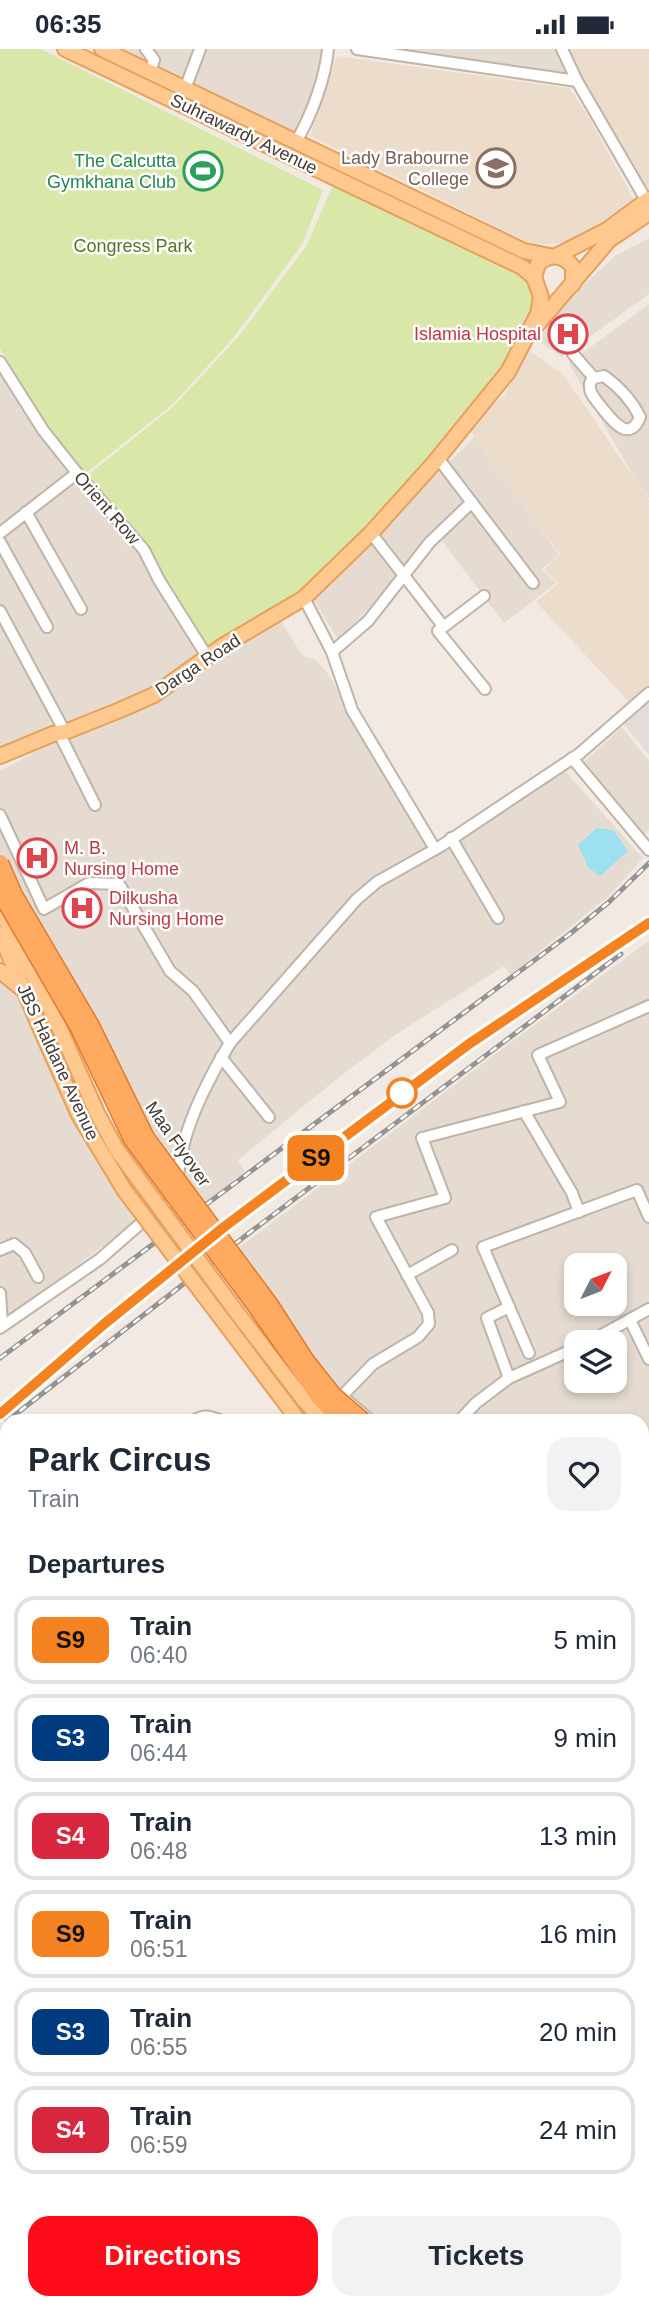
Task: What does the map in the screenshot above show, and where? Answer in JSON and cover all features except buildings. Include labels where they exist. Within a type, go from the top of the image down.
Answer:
[{"type":"highway","name":"Maa Flyover","points":[[0,863],[14,895],[92,1026],[146,1138],[270,1305],[332,1395],[355,1414]]},
{"type":"highway","name":"Maa Flyover","points":[[0,892],[79,1028],[132,1139],[256,1306],[320,1398],[335,1414]]},
{"type":"main road","name":"Suhrawardy Avenue","points":[[65,49],[522,267],[535,281]]},
{"type":"main road","name":"Suhrawardy Avenue","points":[[102,49],[524,251],[553,256]]},
{"type":"main road","points":[[553,256],[562,257],[573,267],[569,288],[551,296],[540,290],[535,281],[538,264],[553,256],[607,230],[648,204]]},
{"type":"main road","name":"Darga Road","points":[[0,756],[154,695],[221,647],[304,599],[371,533],[438,458],[508,372],[530,334],[609,240],[648,204]]},
{"type":"main road","name":"Darga Road","points":[[530,334],[541,297],[535,281]]},
{"type":"main road","name":"JBS Haldane Avenue","points":[[0,908],[117,1150],[246,1325],[317,1414]]},
{"type":"main road","name":"JBS Haldane Avenue","points":[[0,934],[79,1115],[125,1191],[294,1414]]},
{"type":"main road","points":[[0,971],[25,991]]},
{"type":"street","points":[[146,49],[154,60],[150,72]]},
{"type":"street","points":[[185,89],[200,49]]},
{"type":"street","points":[[296,142],[306,125],[327,62],[328,49]]},
{"type":"street","points":[[357,49],[577,81]]},
{"type":"street","points":[[562,49],[577,81],[648,204]]},
{"type":"street","points":[[573,354],[594,378]]},
{"type":"street","name":"Orient Row","points":[[0,362],[43,430],[144,549],[159,580],[208,657]]},
{"type":"street","points":[[604,376],[615,384],[637,411],[640,417],[636,425],[621,429],[614,423],[590,392],[590,384],[594,378],[604,376]]},
{"type":"street","points":[[438,458],[533,583]]},
{"type":"street","points":[[0,533],[77,473]]},
{"type":"street","points":[[332,652],[368,621],[430,542],[472,502]]},
{"type":"street","points":[[26,512],[80,609]]},
{"type":"street","points":[[371,533],[440,622]]},
{"type":"street","points":[[0,542],[47,627]]},
{"type":"street","points":[[484,596],[438,631],[485,689]]},
{"type":"street","points":[[304,599],[332,652],[352,710],[435,849]]},
{"type":"street","points":[[0,611],[62,732],[94,805]]},
{"type":"street","points":[[1,1327],[100,1259],[140,1224],[173,1201],[183,1146],[207,1081],[221,1057],[230,1043],[357,899],[377,883],[435,849],[572,758],[649,693]]},
{"type":"street","points":[[572,758],[649,850]]},
{"type":"street","points":[[0,815],[44,909],[89,883],[119,884],[170,971],[193,991],[230,1043]]},
{"type":"street","points":[[451,838],[498,918]]},
{"type":"street","points":[[363,1414],[342,1396],[373,1364],[418,1337],[429,1324],[428,1313],[376,1217],[445,1198],[422,1138],[560,1102],[538,1055],[649,1006]]},
{"type":"street","points":[[221,1057],[269,1117]]},
{"type":"street","points":[[524,1111],[572,1193],[579,1212]]},
{"type":"street","points":[[529,1353],[484,1247],[637,1190],[649,1217]]},
{"type":"street","points":[[0,1250],[14,1244],[19,1247],[38,1277]]},
{"type":"street","points":[[407,1276],[452,1250]]},
{"type":"street","points":[[0,1293],[1,1327]]},
{"type":"street","points":[[509,1307],[487,1318],[509,1378]]},
{"type":"street","points":[[611,1330],[649,1309]]},
{"type":"street","points":[[630,1320],[649,1359]]},
{"type":"street","points":[[466,1414],[509,1378],[564,1354]]},
{"type":"shaded area","points":[[102,49],[328,49],[296,142]]},
{"type":"shaded area","points":[[357,49],[562,49],[577,81]]},
{"type":"shaded area","points":[[562,49],[649,49],[649,205]]},
{"type":"shaded area","name":"Lady Brabourne College","points":[[337,56],[569,88],[588,116],[634,200],[611,223],[572,242],[534,245],[310,136]]},
{"type":"shaded area","points":[[649,238],[649,294],[562,357],[537,340],[574,294],[615,256]]},
{"type":"shaded area","points":[[649,304],[649,498],[636,481],[569,363]]},
{"type":"shaded area","points":[[530,351],[563,374],[649,500],[649,689],[631,704],[536,602],[558,583],[544,569],[560,555],[466,425],[503,397]]},
{"type":"shaded area","points":[[0,372],[38,429],[140,555],[149,570],[278,617],[302,655],[317,661],[328,674],[434,853],[564,770],[643,858],[609,896],[510,975],[504,966],[398,1033],[333,1082],[238,1160],[245,1171],[187,1218],[0,862],[0,771],[49,744],[147,698],[0,762]]},
{"type":"shaded area","points":[[475,437],[559,555],[542,569],[556,583],[504,623],[439,537],[338,639],[311,596]]},
{"type":"shaded area","points":[[649,702],[649,755],[624,724]]},
{"type":"shaded area","points":[[622,727],[649,761],[649,830],[643,836],[581,765]]},
{"type":"shaded area","points":[[649,941],[649,1414],[355,1414],[333,1395],[237,1249]]},
{"type":"shaded area","points":[[0,947],[81,1130],[136,1222],[0,1322]]},
{"type":"green space","name":"Congress Park","points":[[0,49],[41,49],[323,190],[303,243],[234,337],[173,404],[85,474],[56,439],[0,349]]},
{"type":"green space","points":[[333,185],[545,282],[503,373],[367,537],[295,599],[208,649],[164,580],[149,547],[87,476],[174,406],[239,336],[307,245]]},
{"type":"water","points":[[597,828],[613,830],[628,851],[600,876],[588,867],[578,845]]},
{"type":"railway","points":[[0,1358],[571,933],[609,902],[649,863]]},
{"type":"railway","points":[[0,1414],[203,1243],[469,1044],[649,923]]},
{"type":"railway","points":[[16,1414],[253,1230],[621,954]]},
{"type":"train","name":"S9","points":[[0,1414],[103,1325],[224,1227],[469,1044],[649,923]]},
{"type":"place","name":"Lady Brabourne College","points":[[496,168]]},
{"type":"place","name":"The Calcutta Gymkhana Club","points":[[203,171]]},
{"type":"place","name":"Islamia Hospital","points":[[568,334]]},
{"type":"place","name":"M. B. Nursing Home","points":[[37,858]]},
{"type":"place","name":"Dilkusha Nursing Home","points":[[82,908]]}]
